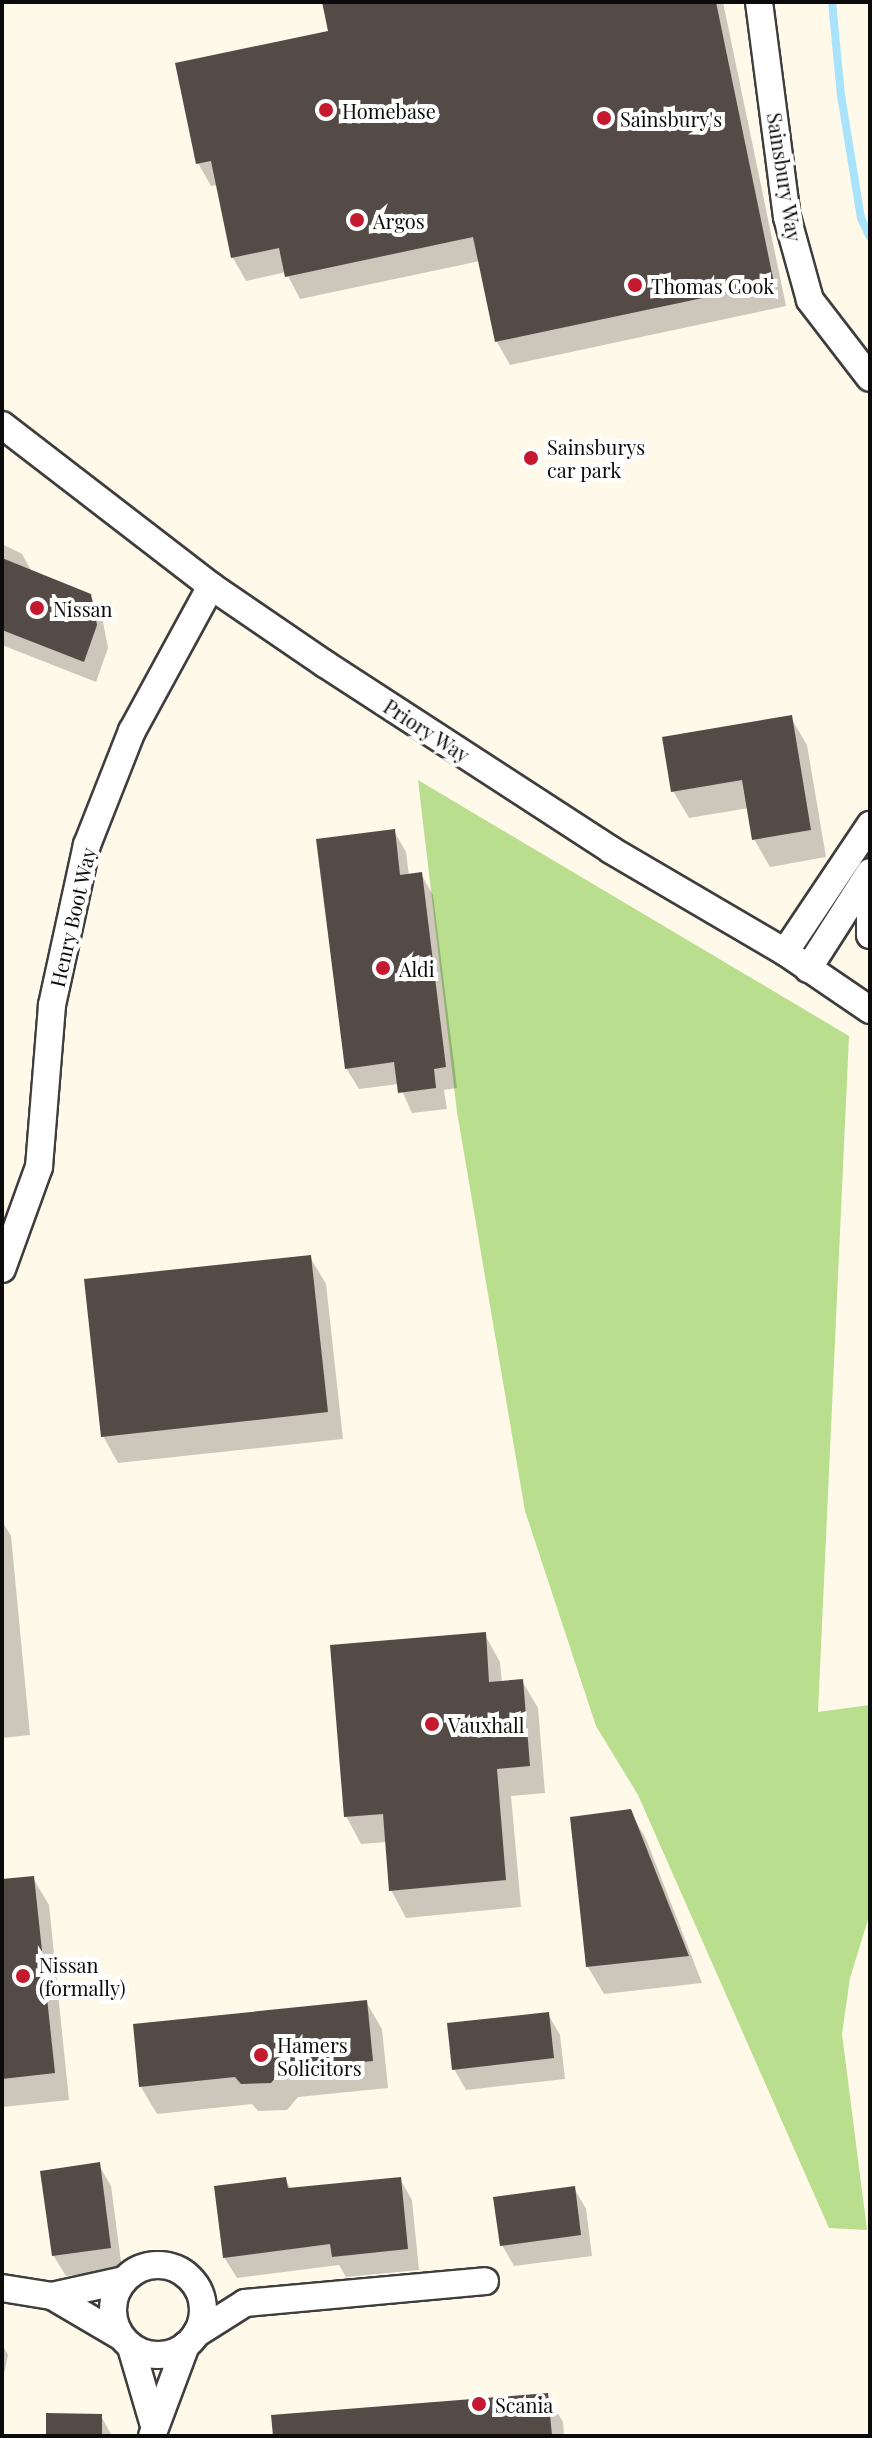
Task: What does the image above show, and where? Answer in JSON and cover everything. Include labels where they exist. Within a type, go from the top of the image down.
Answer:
[{"type":"street","name":"Sainsbury Way","points":[[759,2],[787,217],[810,300],[870,378]]},
{"type":"street","name":"Priory Way","points":[[2,425],[211,586],[611,850],[785,952],[870,1010]]},
{"type":"street","name":"Henry Boot Way","points":[[2,1269],[39,1167],[52,1005],[87,845],[132,731],[211,586]]},
{"type":"street","points":[[785,952],[870,825]]},
{"type":"street","points":[[808,969],[870,872]]},
{"type":"street","points":[[870,908],[870,935]]},
{"type":"street","points":[[2,2288],[52,2296],[124,2280],[149,2265],[164,2265],[245,2303],[485,2281]]},
{"type":"street","points":[[153,2429],[203,2305],[190,2279]]},
{"type":"street","points":[[124,2280],[113,2308],[153,2429]]},
{"type":"street","points":[[52,2296],[126,2341],[159,2355],[191,2340],[245,2303]]},
{"type":"green space","points":[[418,780],[849,1036],[818,1712],[870,1705],[870,1913],[850,1978],[842,2034],[867,2230],[829,2228],[638,1795],[596,1726],[525,1511],[457,1112]]},
{"type":"building","points":[[322,2],[716,2],[774,283],[495,342],[473,237],[285,277],[279,248],[231,258],[211,161],[196,164],[175,63],[328,31]]},
{"type":"building","points":[[2,558],[91,594],[97,625],[84,662],[2,630]]},
{"type":"building","points":[[792,715],[811,830],[752,840],[742,780],[671,792],[662,737]]},
{"type":"building","name":"Aldi","points":[[395,829],[400,875],[422,872],[446,1067],[434,1069],[436,1088],[398,1093],[394,1062],[345,1069],[316,839]]},
{"type":"building","points":[[311,1255],[328,1412],[101,1437],[84,1279]]},
{"type":"building","name":"Vauxhall","points":[[486,1632],[489,1682],[523,1679],[530,1766],[497,1769],[506,1880],[389,1891],[383,1814],[344,1817],[330,1645]]},
{"type":"building","points":[[631,1809],[689,1956],[586,1967],[570,1817]]},
{"type":"building","name":"Nissan (formally)","points":[[34,1876],[55,2073],[2,2079],[2,1879]]},
{"type":"building","points":[[367,2000],[373,2061],[282,2070],[271,2083],[241,2084],[235,2077],[139,2087],[133,2024]]},
{"type":"building","points":[[549,2012],[554,2058],[452,2070],[447,2023]]},
{"type":"building","points":[[100,2162],[111,2248],[52,2256],[40,2171]]},
{"type":"building","points":[[286,2177],[288,2188],[401,2177],[408,2249],[332,2257],[330,2244],[223,2258],[214,2186]]},
{"type":"building","points":[[575,2186],[581,2235],[500,2246],[493,2197]]},
{"type":"building","name":"Scania","points":[[548,2393],[552,2436],[273,2436],[271,2415]]},
{"type":"building","points":[[46,2413],[102,2414],[102,2436],[46,2436]]},
{"type":"waterway","points":[[832,2],[841,95],[861,218],[870,237]]},
{"type":"place","name":"Homebase","points":[[326,110]]},
{"type":"place","name":"Sainsbury's","points":[[604,118]]},
{"type":"place","name":"Argos","points":[[357,220]]},
{"type":"place","name":"Thomas Cook","points":[[635,285]]},
{"type":"place","name":"Sainsburys car park","points":[[531,458]]},
{"type":"place","name":"Nissan","points":[[37,608]]},
{"type":"place","name":"Aldi","points":[[383,968]]},
{"type":"place","name":"Vauxhall","points":[[432,1724]]},
{"type":"place","name":"Nissan (formally)","points":[[23,1976]]},
{"type":"place","name":"Hamers Solicitors","points":[[261,2055]]},
{"type":"place","name":"Scania","points":[[479,2404]]}]
